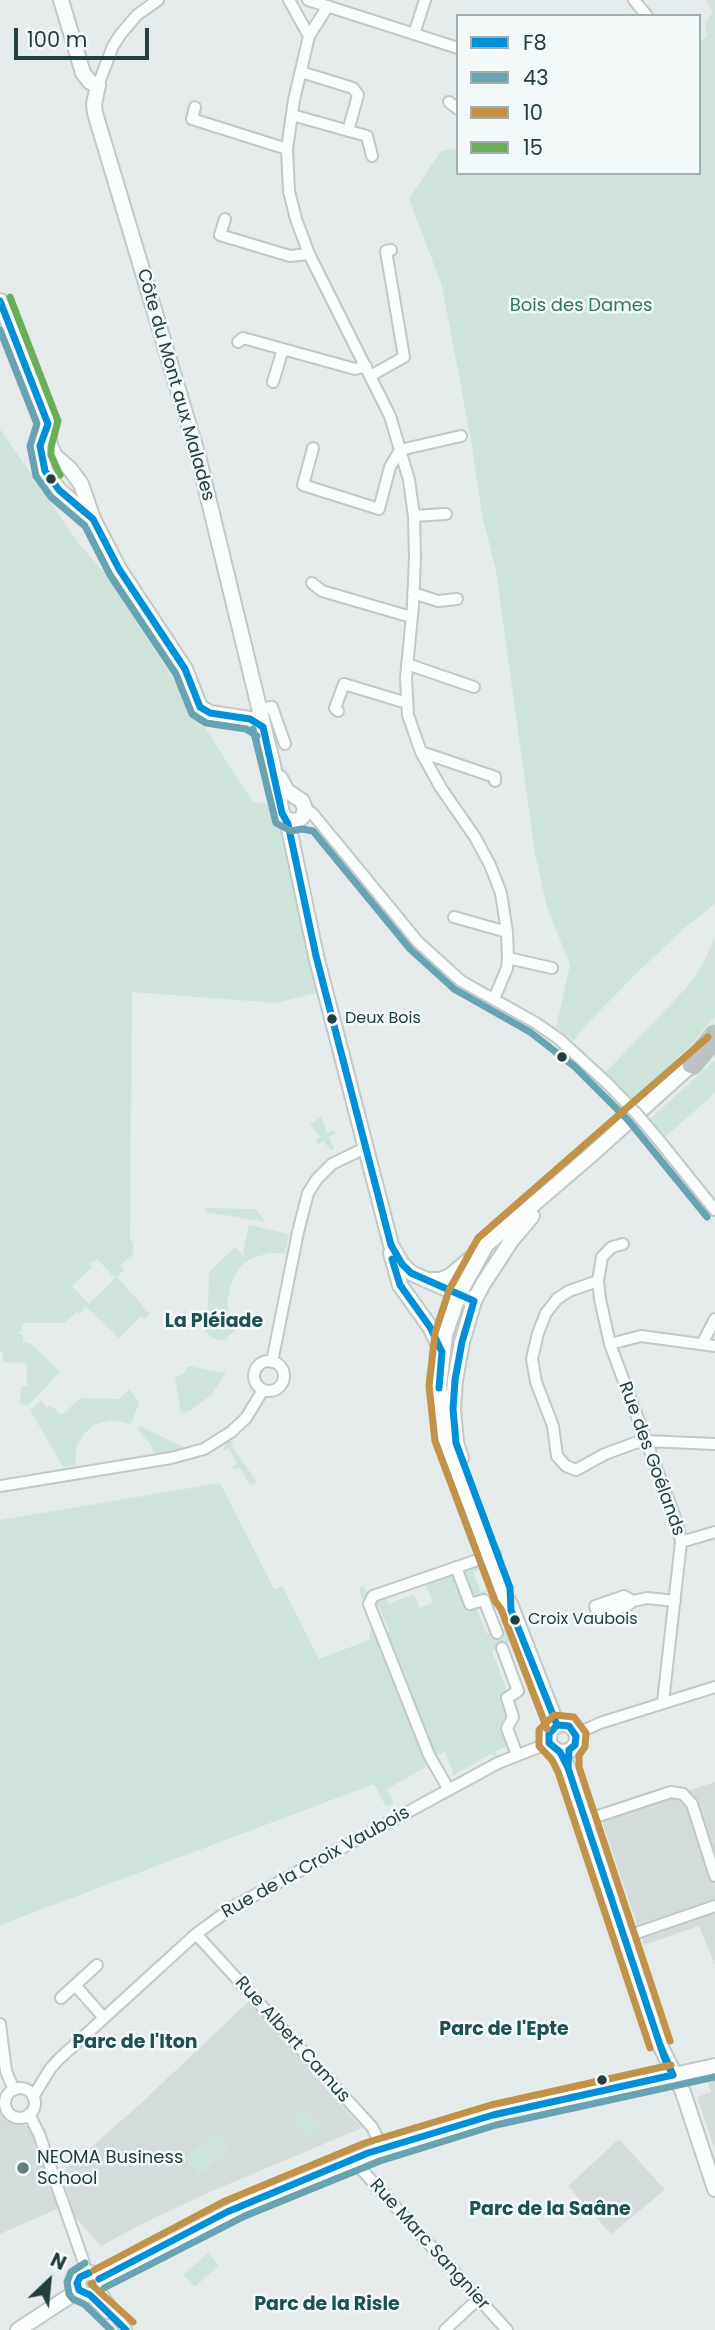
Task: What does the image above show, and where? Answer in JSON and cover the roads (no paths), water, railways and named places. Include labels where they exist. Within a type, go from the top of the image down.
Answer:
[{"type":"highway","points":[[692,1064],[715,1036]]},
{"type":"highway","points":[[692,1064],[715,1045]]},
{"type":"street","points":[[61,0],[83,73],[97,85],[120,35],[137,15],[158,0]]},
{"type":"street","points":[[289,0],[309,36]]},
{"type":"street","points":[[308,0],[456,47]]},
{"type":"street","points":[[414,34],[425,0]]},
{"type":"street","points":[[634,0],[645,14]]},
{"type":"street","points":[[328,6],[309,36],[301,72],[287,149],[289,191],[309,254],[390,416],[409,480],[414,516],[413,593],[407,664],[408,715],[421,752],[490,865],[501,893],[508,958],[507,968],[494,999]]},
{"type":"street","points":[[301,72],[353,88],[358,95],[348,131]]},
{"type":"street","name":"Côte du Mont aux Malades","points":[[97,85],[95,113],[198,456],[273,765],[294,812]]},
{"type":"street","points":[[195,107],[192,119],[287,149]]},
{"type":"street","points":[[292,115],[367,136],[372,156]]},
{"type":"street","points":[[225,219],[220,235],[290,256],[309,254]]},
{"type":"street","points":[[238,342],[243,338],[369,371],[410,357],[386,251],[390,250]]},
{"type":"street","points":[[0,301],[48,424],[50,446],[82,488],[93,519],[119,569],[185,669],[200,706],[211,713],[250,719],[263,727]]},
{"type":"street","points":[[273,382],[283,349]]},
{"type":"street","points":[[48,424],[40,446],[41,458],[50,479],[93,519]]},
{"type":"street","points":[[313,448],[303,485],[379,509],[390,467],[400,450],[461,436]]},
{"type":"street","points":[[70,500],[82,488]]},
{"type":"street","points":[[414,516],[446,514]]},
{"type":"street","points":[[312,583],[322,591],[411,617]]},
{"type":"street","points":[[413,593],[438,601],[457,599]]},
{"type":"street","points":[[407,664],[474,687]]},
{"type":"street","points":[[338,711],[335,708],[344,684],[407,703]]},
{"type":"street","points":[[259,709],[272,707],[285,744]]},
{"type":"street","points":[[421,752],[495,777],[495,782]]},
{"type":"street","points":[[442,1352],[430,1327],[397,1279],[391,1245],[316,956],[291,838],[294,812],[319,822],[418,942],[461,981],[536,1023],[607,1083],[636,1113],[715,1210]]},
{"type":"street","points":[[454,917],[507,932]]},
{"type":"street","points":[[508,958],[552,968]]},
{"type":"street","points":[[424,1280],[441,1280],[450,1276],[692,1064]]},
{"type":"street","points":[[272,1362],[308,1193],[332,1164],[365,1148]]},
{"type":"street","points":[[490,1555],[456,1443],[453,1409],[455,1380],[468,1321],[474,1301],[511,1241],[591,1155]]},
{"type":"street","points":[[623,1244],[612,1247],[602,1257],[598,1281],[569,1291],[557,1299],[546,1313],[538,1333],[532,1359],[536,1382],[554,1426],[557,1456],[566,1466],[576,1470],[605,1454],[645,1441],[715,1444]]},
{"type":"street","points":[[391,1245],[406,1269],[424,1280],[474,1301]]},
{"type":"street","points":[[486,1245],[458,1294],[451,1315],[442,1352],[440,1405],[445,1438],[452,1460],[490,1555],[510,1588],[510,1604],[557,1726]]},
{"type":"street","name":"Rue des Goélands","points":[[598,1281],[610,1343],[678,1525],[681,1542],[663,1702]]},
{"type":"street","points":[[411,1301],[430,1312],[468,1321]]},
{"type":"street","points":[[702,1343],[715,1319]]},
{"type":"street","points":[[610,1343],[641,1336],[715,1346]]},
{"type":"street","points":[[272,1362],[283,1371],[283,1380],[277,1388],[263,1390],[256,1384],[255,1371],[260,1364],[272,1362]]},
{"type":"street","points":[[0,1486],[172,1458],[204,1449],[231,1432],[246,1418],[263,1390]]},
{"type":"street","points":[[681,1542],[715,1532]]},
{"type":"street","points":[[449,1790],[429,1755],[369,1604],[373,1596],[490,1555]]},
{"type":"street","points":[[456,1567],[470,1604],[484,1600],[497,1633]]},
{"type":"street","points":[[633,1601],[647,1598],[676,1601]]},
{"type":"street","points":[[502,1648],[518,1691],[507,1698],[513,1717],[507,1728],[517,1755]]},
{"type":"street","points":[[576,1734],[600,1723],[715,1687]]},
{"type":"street","points":[[560,1748],[575,1745],[576,1734],[569,1726],[557,1726],[549,1734],[560,1748],[568,1768],[660,2045],[683,2092],[715,2189]]},
{"type":"street","name":"Rue de la Croix Vaubois","points":[[33,2097],[50,2068],[196,1934],[233,1907],[517,1755],[560,1748]]},
{"type":"street","points":[[586,1820],[671,1792],[683,1794],[692,1804],[715,1876]]},
{"type":"street","points":[[625,1937],[715,1906]]},
{"type":"street","name":"Rue Albert Camus","points":[[196,1934],[372,2127],[383,2149]]},
{"type":"street","points":[[61,1998],[97,1965]]},
{"type":"street","points":[[75,1985],[104,2018]]},
{"type":"street","points":[[0,2024],[6,2071],[14,2090]]},
{"type":"street","points":[[18,2330],[234,2209],[352,2159],[493,2115],[715,2066]]},
{"type":"street","points":[[14,2090],[26,2090],[33,2097],[34,2107],[29,2114],[17,2118],[7,2110],[6,2097],[14,2090]]},
{"type":"street","points":[[29,2114],[39,2134],[84,2263],[85,2273],[95,2274],[92,2288]]},
{"type":"street","name":"Rue Marc Sangnier","points":[[352,2159],[506,2330]]},
{"type":"street","points":[[92,2288],[123,2326]]},
{"type":"street","points":[[445,2330],[478,2299]]},
{"type":"place","name":"Deux Bois","points":[[332,1019]]},
{"type":"place","name":"Croix Vaubois","points":[[515,1620]]},
{"type":"place","name":"NEOMA Business School","points":[[23,2168]]},
{"type":"district","name":"La Pléiade","points":[[214,1322]]},
{"type":"district","name":"Parc de l'Epte","points":[[504,2030]]},
{"type":"district","name":"Parc de l'Iton","points":[[135,2043]]},
{"type":"district","name":"Parc de la Saâne","points":[[550,2210]]},
{"type":"district","name":"Parc de la Risle","points":[[327,2305]]},
{"type":"park label","name":"Bois des Dames","points":[[581,306]]}]
